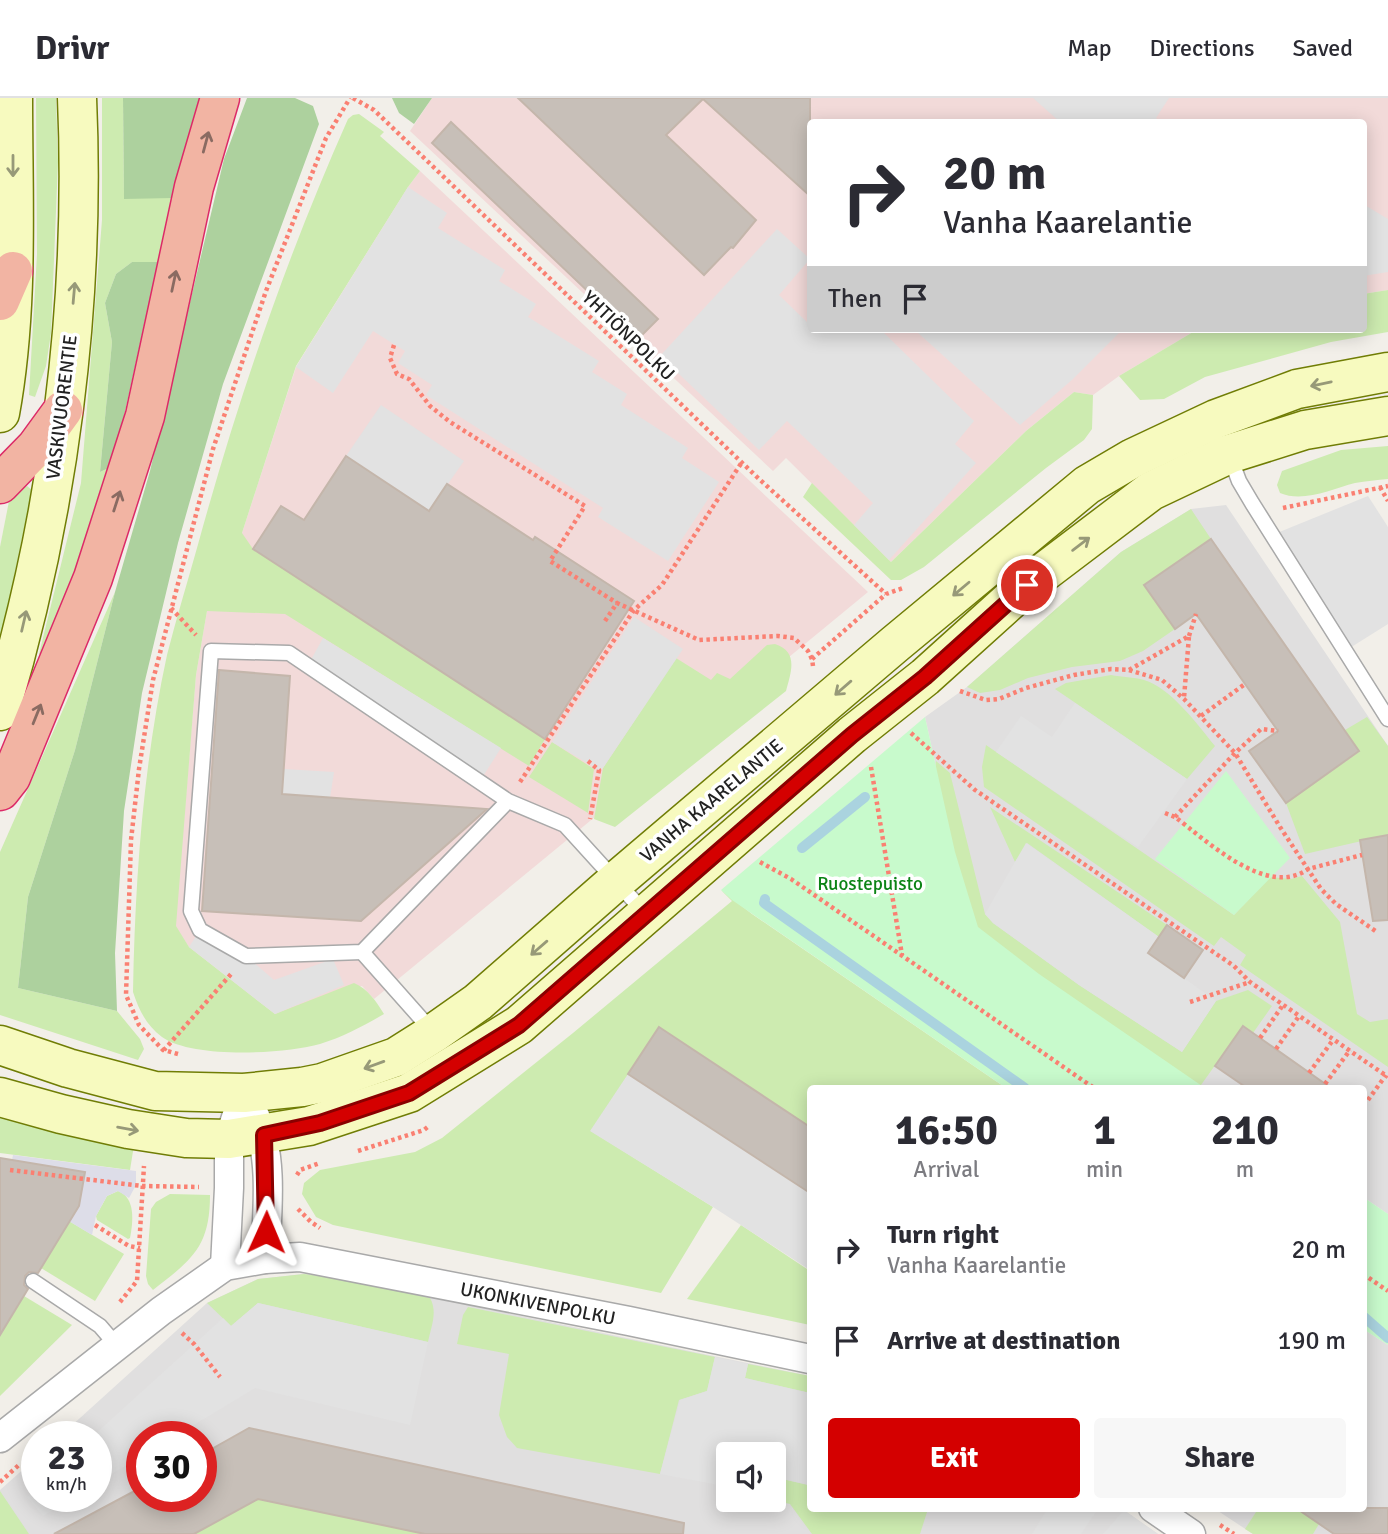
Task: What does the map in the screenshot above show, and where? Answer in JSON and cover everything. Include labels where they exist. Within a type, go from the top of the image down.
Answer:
[{"type":"highway","points":[[0,791],[11,777],[93,579],[145,416],[194,187],[220,98]]},
{"type":"highway","points":[[0,484],[36,447],[64,410]]},
{"type":"main road","points":[[0,413],[7,373],[13,98]]},
{"type":"main road","name":"VASKIVUORENTIE","points":[[0,711],[14,665],[40,554],[64,410],[75,284],[79,159],[77,98]]},
{"type":"main road","name":"VANHA KAARELANTIE","points":[[0,1097],[128,1129],[186,1138],[246,1137],[320,1123],[409,1093],[646,914],[852,735],[925,677],[1027,585],[1222,436],[1297,389],[1388,372]]},
{"type":"main road","name":"VANHA KAARELANTIE","points":[[0,1045],[68,1068],[155,1091],[244,1093],[322,1083],[396,1057],[447,1032],[602,868],[895,644],[1087,485],[1133,458],[1222,436],[1305,429],[1388,416]]},
{"type":"street","points":[[244,1093],[246,1137],[267,1206],[265,1258]]},
{"type":"street","points":[[225,1266],[229,1188],[246,1137]]},
{"type":"street","name":"UKONKIVENPOLKU","points":[[0,1438],[162,1311],[225,1266],[265,1258],[300,1257],[807,1358]]},
{"type":"street","points":[[1159,1512],[1191,1534]]},
{"type":"lane","points":[[1222,436],[1239,481],[1388,719]]},
{"type":"lane","points":[[508,800],[362,952],[246,956],[200,930],[191,911],[211,651],[289,653],[508,800],[565,825],[646,914]]},
{"type":"lane","points":[[362,952],[447,1032]]},
{"type":"lane","points":[[33,1282],[100,1326],[118,1347]]},
{"type":"path","name":"YHTIÖNPOLKU","points":[[351,98],[374,110],[742,462],[886,594]]},
{"type":"path","points":[[186,1056],[164,1051],[139,1025],[126,995],[131,840],[153,680],[213,449],[266,291],[326,138],[351,98]]},
{"type":"path","points":[[394,345],[390,358],[397,374],[409,379],[430,405],[450,422],[585,506],[550,561],[617,603],[699,640],[778,636],[793,638],[808,651],[813,670]]},
{"type":"path","points":[[508,800],[634,610],[662,585],[742,462]]},
{"type":"path","points":[[1380,486],[1388,501]]},
{"type":"path","points":[[1276,500],[1282,509],[1388,486]]},
{"type":"path","points":[[812,659],[886,594],[901,590]]},
{"type":"path","points":[[605,621],[617,603]]},
{"type":"path","points":[[171,608],[211,651]]},
{"type":"path","points":[[1184,698],[1189,636],[1196,614]]},
{"type":"path","points":[[1129,670],[1189,636]]},
{"type":"path","points":[[948,687],[974,697],[999,699],[1026,688],[1074,675],[1111,669],[1129,670],[1162,680],[1184,698],[1235,752],[1308,869],[1336,904],[1377,932]]},
{"type":"path","points":[[1201,716],[1245,684]]},
{"type":"path","points":[[1175,817],[1235,752],[1261,729],[1278,731]]},
{"type":"path","points":[[908,730],[975,790],[1234,966],[1250,982],[1387,1076],[1368,1100]]},
{"type":"path","points":[[869,755],[902,956]]},
{"type":"path","points":[[588,761],[599,770],[590,817],[602,868]]},
{"type":"path","points":[[1165,813],[1175,817],[1211,845],[1265,876],[1290,877],[1308,869],[1362,855]]},
{"type":"path","points":[[758,861],[791,879],[1090,1085]]},
{"type":"path","points":[[160,1062],[164,1051],[246,956]]},
{"type":"path","points":[[1190,1002],[1250,982]]},
{"type":"path","points":[[1260,1038],[1283,1005]]},
{"type":"path","points":[[1276,1049],[1299,1016]]},
{"type":"path","points":[[1310,1073],[1333,1040]]},
{"type":"path","points":[[1325,1084],[1350,1050]]},
{"type":"path","points":[[10,1170],[142,1186],[205,1187]]},
{"type":"path","points":[[137,1281],[142,1186]]},
{"type":"path","points":[[95,1225],[129,1246],[140,1248]]},
{"type":"path","points":[[1367,1277],[1388,1291]]},
{"type":"path","points":[[175,1328],[194,1344],[220,1377]]},
{"type":"shaded area","points":[[432,98],[1388,98],[1388,290],[1367,293],[1367,119],[807,119],[807,333],[1191,333],[1119,376],[1093,395],[1074,392],[1026,431],[891,562],[786,458],[773,471],[410,131]]},
{"type":"shaded area","points":[[1033,98],[1169,98],[1158,119],[1057,119]]},
{"type":"shaded area","points":[[420,171],[868,592],[374,999],[362,986],[275,1014],[189,947],[175,926],[196,675],[207,611],[242,533],[296,367]]},
{"type":"shaded area","points":[[408,187],[447,213],[438,228],[505,270],[499,281],[536,304],[528,317],[599,361],[592,372],[627,394],[621,405],[688,448],[682,458],[719,482],[668,561],[598,517],[603,508],[426,395],[432,385],[398,363],[405,351],[373,331],[333,393],[296,367]]},
{"type":"shaded area","points":[[1367,206],[1388,219],[1388,272],[1367,275]]},
{"type":"shaded area","points":[[777,229],[807,256],[807,262],[779,295],[807,322],[807,333],[884,333],[974,421],[955,444],[976,463],[889,560],[854,525],[873,503],[787,421],[759,450],[660,356]]},
{"type":"shaded area","points":[[918,333],[1119,333],[1073,379],[1020,425]]},
{"type":"shaded area","points":[[381,405],[464,461],[429,511],[346,456]]},
{"type":"shaded area","points":[[1368,496],[1388,527],[1388,624],[1345,651],[1272,535]]},
{"type":"shaded area","points":[[1226,505],[1388,746],[1388,1214],[1367,1200],[1367,1085],[1201,1085],[1039,974],[978,927],[955,852],[925,717],[967,687],[1121,552],[1191,509]]},
{"type":"shaded area","points":[[634,617],[683,649],[603,768],[599,770],[552,742]]},
{"type":"shaded area","points":[[323,638],[501,748],[480,781],[307,667]]},
{"type":"shaded area","points":[[1075,703],[1187,779],[1138,847],[996,752],[1021,716],[1052,737]]},
{"type":"shaded area","points":[[284,769],[334,772],[330,798],[282,796]]},
{"type":"shaded area","points":[[1026,843],[1159,937],[1149,953],[1216,1001],[1182,1052],[1079,985],[993,923],[985,914]]},
{"type":"shaded area","points":[[200,930],[246,956],[274,980],[333,959],[344,985],[275,1014],[189,947]]},
{"type":"shaded area","points":[[628,1074],[807,1192],[807,1268],[713,1207],[590,1131]]},
{"type":"shaded area","points":[[13,1155],[136,1171],[136,1185],[129,1198],[118,1191],[107,1196],[96,1216],[92,1235],[7,1184]]},
{"type":"shaded area","points":[[304,1274],[343,1279],[807,1375],[807,1512],[1126,1512],[1158,1534],[0,1534],[0,1490],[21,1471],[21,1512],[112,1512],[112,1421],[77,1421],[207,1303],[258,1279]]},
{"type":"shaded area","points":[[258,1303],[428,1342],[410,1425],[255,1388],[200,1421],[126,1421],[126,1465],[112,1474],[112,1421],[110,1421],[223,1318],[231,1326]]},
{"type":"shaded area","points":[[1367,1332],[1388,1345],[1388,1534],[1253,1534],[1220,1512],[1367,1512]]},
{"type":"shaded area","points":[[715,1357],[748,1364],[745,1378],[807,1392],[807,1485],[786,1480],[786,1442],[716,1442],[716,1484],[660,1474],[680,1400],[707,1391]]},
{"type":"shaded area","points":[[1046,1512],[1096,1512],[1081,1534],[1032,1534]]},
{"type":"shaded area","points":[[1122,1512],[1127,1512],[1158,1534],[1103,1534]]},
{"type":"green space","points":[[36,98],[56,98],[58,162],[51,333],[46,366],[35,397],[29,395],[37,254]]},
{"type":"green space","points":[[102,98],[123,98],[124,198],[172,198],[158,262],[132,262],[116,274],[105,303],[112,342],[100,472],[113,466],[49,659],[39,654],[81,483],[102,220]]},
{"type":"green space","points":[[123,98],[202,98],[172,198],[124,199]]},
{"type":"green space","points":[[247,98],[295,98],[313,106],[319,124],[223,384],[178,543],[142,693],[124,811],[115,953],[117,1011],[18,988],[28,897],[75,750],[115,592],[150,471],[224,159]]},
{"type":"green space","points":[[392,98],[432,98],[414,124],[399,113]]},
{"type":"green space","points":[[359,114],[384,132],[380,136],[420,171],[296,366],[242,533],[253,549],[545,739],[529,766],[285,614],[207,611],[196,675],[176,926],[189,947],[275,1014],[354,983],[368,992],[384,1014],[337,1038],[304,1047],[262,1052],[195,1049],[176,1044],[156,1032],[144,1017],[133,992],[142,823],[159,697],[170,642],[212,493],[264,331],[325,171],[348,119]]},
{"type":"green space","points":[[132,262],[158,262],[113,466],[100,472],[112,342],[105,303],[116,274]]},
{"type":"green space","points":[[1388,290],[1388,332],[1331,342],[1205,377],[1164,399],[1140,400],[1119,376],[1191,333],[1367,333],[1367,293]]},
{"type":"green space","points":[[1074,392],[1093,395],[1092,429],[1084,440],[924,567],[901,580],[891,580],[803,497],[812,483],[891,562],[1026,431]]},
{"type":"green space","points":[[1388,446],[1388,479],[1355,483],[1308,496],[1280,493],[1277,485],[1282,471],[1341,450]]},
{"type":"green space","points":[[27,486],[32,490],[0,644],[0,547],[10,496]]},
{"type":"green space","points":[[1191,509],[1211,539],[1145,585],[1175,629],[1143,651],[1120,661],[1072,667],[1028,678],[1000,690],[980,693],[967,687],[1121,552]]},
{"type":"green space","points":[[115,592],[75,750],[28,897],[18,988],[117,1011],[140,1039],[144,1049],[138,1060],[0,1015],[0,852]]},
{"type":"green space","points":[[775,644],[788,652],[790,657],[791,670],[786,691],[615,827],[594,819],[603,768],[676,658],[711,680],[717,673],[730,679],[767,645]]},
{"type":"green space","points":[[1111,675],[1136,678],[1154,684],[1183,708],[1215,746],[1187,779],[1055,689],[1066,683]]},
{"type":"green space","name":"Ruostepuisto","points":[[925,717],[955,852],[978,927],[1039,974],[1201,1085],[1002,1085],[721,890]]},
{"type":"green space","points":[[1367,717],[1388,746],[1388,835],[1305,854],[1286,803],[1359,752],[1345,730]]},
{"type":"green space","points":[[552,742],[594,769],[588,813],[529,777]]},
{"type":"green space","points":[[986,745],[1234,915],[1270,877],[1291,879],[1302,876],[1340,922],[1357,1014],[1370,1022],[1388,1019],[1388,1067],[1240,965],[1246,955],[1221,937],[1214,946],[984,787],[982,767]]},
{"type":"green space","points":[[936,761],[950,773],[985,914],[993,923],[1079,985],[1182,1052],[1216,1001],[1248,990],[1272,1006],[1253,1033],[1243,1026],[1198,1085],[908,951]]},
{"type":"green space","points":[[1226,771],[1290,858],[1234,915],[1155,859]]},
{"type":"green space","points":[[990,807],[1167,925],[1159,937],[1027,843],[1015,862]]},
{"type":"green space","points":[[721,890],[1002,1085],[807,1085],[807,1125],[659,1028],[591,1131],[713,1207],[661,1293],[333,1225],[316,1217],[302,1194],[304,1183],[320,1170],[415,1152],[442,1138],[732,901]]},
{"type":"green space","points":[[0,1112],[134,1145],[130,1170],[0,1153]]},
{"type":"green space","points":[[118,1191],[128,1199],[132,1211],[128,1239],[97,1220],[96,1216],[107,1196]]},
{"type":"green space","points":[[170,1194],[210,1195],[209,1213],[202,1240],[196,1251],[153,1290],[146,1276],[151,1209],[156,1202]]},
{"type":"green space","points":[[1367,1200],[1388,1214],[1388,1345],[1367,1332]]},
{"type":"green space","points":[[69,1221],[124,1254],[95,1301],[41,1268]]},
{"type":"green space","points":[[741,1225],[807,1269],[807,1324],[687,1299]]},
{"type":"green space","points":[[304,1274],[343,1279],[430,1298],[434,1314],[428,1342],[258,1303],[231,1326],[207,1303],[258,1279]]},
{"type":"green space","points":[[24,1296],[72,1325],[0,1396],[0,1335]]},
{"type":"green space","points":[[468,1307],[715,1357],[707,1391],[679,1400],[660,1474],[517,1448],[507,1437],[499,1415],[509,1354],[457,1344],[463,1315]]},
{"type":"green space","points":[[748,1364],[807,1375],[807,1392],[745,1378]]},
{"type":"green space","points":[[786,1480],[807,1485],[807,1512],[927,1512],[920,1534],[812,1534],[790,1504],[786,1503]]},
{"type":"green space","points":[[0,1491],[29,1534],[0,1534]]},
{"type":"green space","points":[[258,1499],[425,1534],[194,1534]]},
{"type":"green space","points":[[1256,1512],[1301,1512],[1319,1524],[1313,1534],[1253,1534],[1245,1529]]},
{"type":"building","points":[[518,98],[810,98],[810,119],[807,119],[807,193],[703,99],[666,135],[756,220],[733,248],[704,275]]},
{"type":"building","points":[[451,122],[658,319],[638,339],[432,143]]},
{"type":"building","points":[[346,456],[429,511],[447,484],[634,601],[545,739],[253,549],[281,506],[304,520]]},
{"type":"building","points":[[1211,539],[1359,751],[1286,803],[1249,751],[1278,731],[1196,614],[1175,629],[1144,585]]},
{"type":"building","points":[[219,670],[290,676],[282,794],[487,809],[361,921],[202,911]]},
{"type":"building","points":[[1388,835],[1388,920],[1373,921],[1360,840]]},
{"type":"building","points":[[1167,925],[1203,950],[1184,978],[1148,953]]},
{"type":"building","points":[[1243,1026],[1327,1085],[1243,1085],[1215,1066]]},
{"type":"building","points":[[659,1027],[807,1125],[807,1191],[628,1074]]},
{"type":"building","points":[[0,1158],[85,1172],[79,1206],[38,1273],[29,1272],[25,1276],[24,1285],[28,1289],[0,1335]]},
{"type":"building","points":[[249,1428],[684,1523],[683,1534],[425,1534],[258,1499],[194,1534],[54,1534],[95,1512],[112,1512],[112,1503],[126,1496],[126,1512],[217,1512],[217,1446]]},
{"type":"building","points":[[1367,1508],[1388,1508],[1388,1534],[1334,1534],[1302,1512],[1367,1512]]},
{"type":"waterway","points":[[802,848],[865,797]]},
{"type":"waterway","points":[[765,899],[764,903],[1021,1085]]},
{"type":"waterway","points":[[1367,1320],[1388,1338]]},
{"type":"route","points":[[266,1232],[264,1135],[320,1123],[409,1093],[519,1025],[852,735],[925,677],[1027,585]]}]
